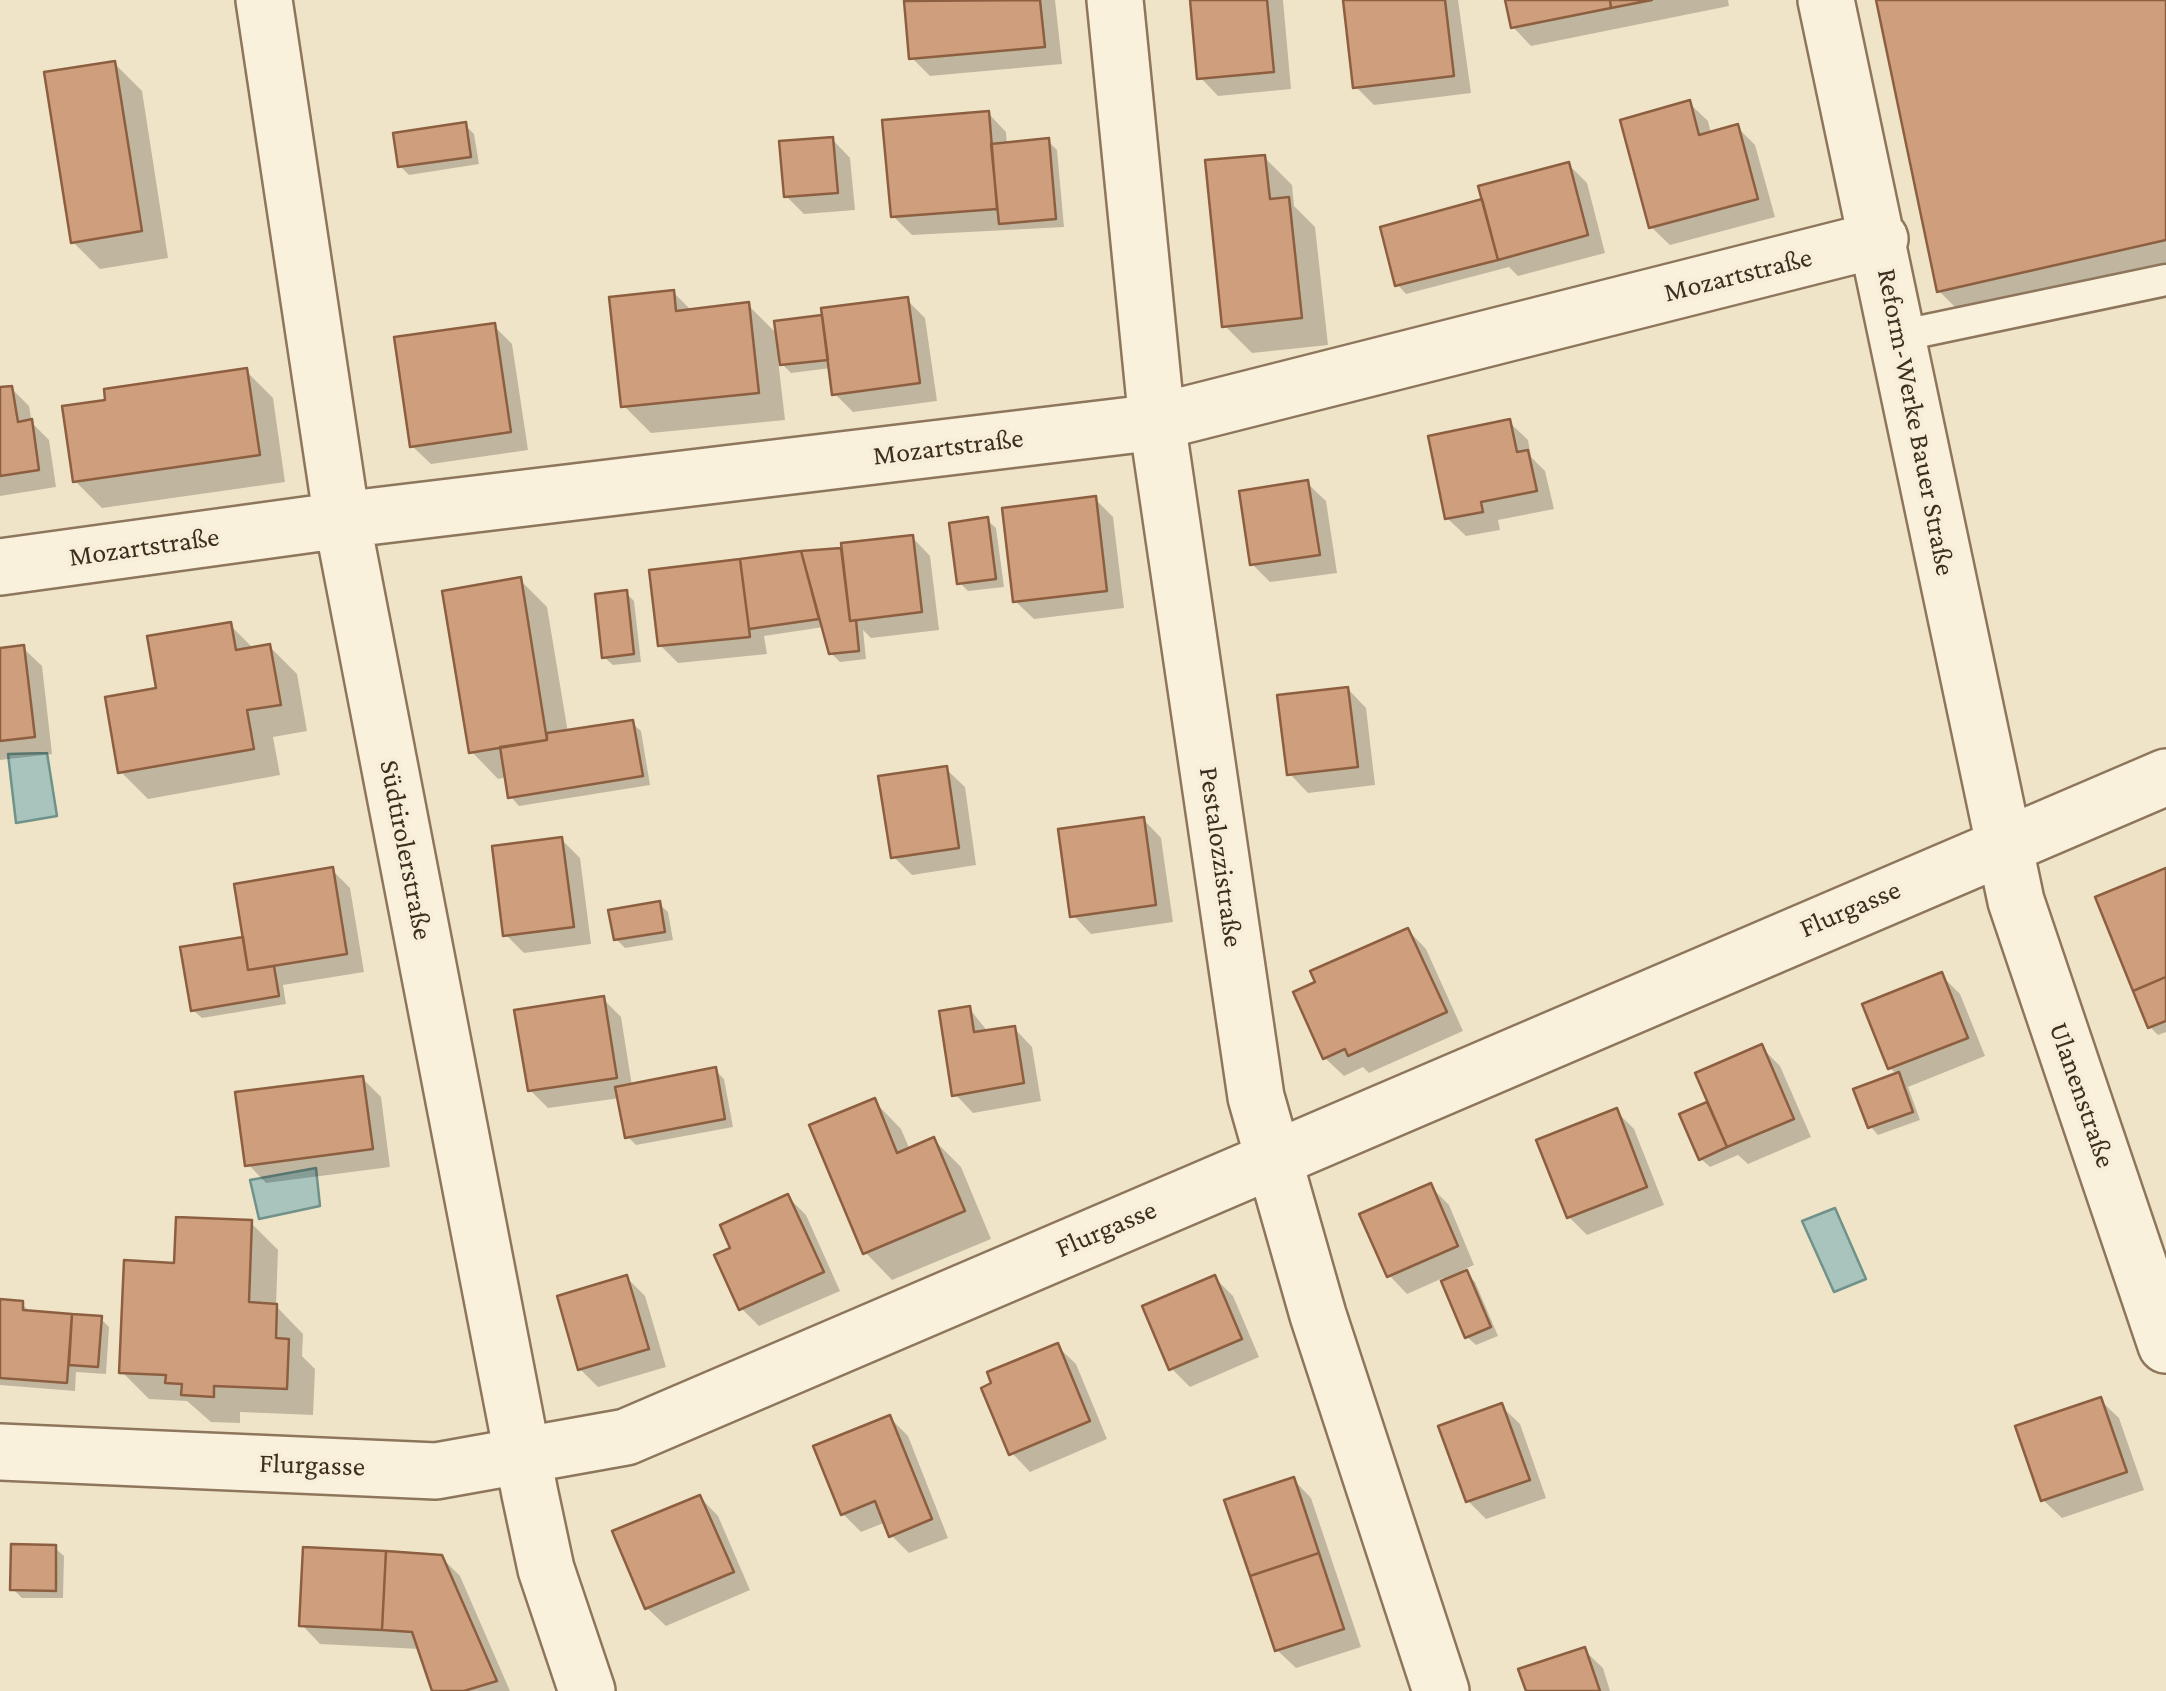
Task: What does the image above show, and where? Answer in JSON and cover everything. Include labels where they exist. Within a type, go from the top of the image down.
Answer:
[{"type":"street","name":"Südtirolerstraße","points":[[264,0],[342,520],[523,1458],[546,1568],[586,1691]]},
{"type":"street","name":"Pestalozzistraße","points":[[1115,0],[1157,422],[1253,1078],[1271,1156],[1441,1691]]},
{"type":"street","name":"Reform-Werke Bauer Straße","points":[[1826,0],[1880,239],[2004,844]]},
{"type":"street","name":"Mozartstraße","points":[[0,567],[342,520],[1157,422],[1880,239]]},
{"type":"street","name":"Flurgasse","points":[[0,1452],[436,1470],[523,1458],[626,1437],[1271,1156],[2166,777]]},
{"type":"street","name":"Ulanenstraße","points":[[2004,844],[2016,901],[2166,1345]]},
{"type":"lane","points":[[1899,336],[2166,280]]},
{"type":"water","points":[[47,753],[57,816],[16,823],[8,754]]},
{"type":"water","points":[[316,1168],[320,1206],[259,1219],[250,1180]]},
{"type":"water","points":[[1835,1208],[1866,1279],[1834,1292],[1802,1221]]},
{"type":"building","points":[[1040,0],[1045,47],[909,59],[904,1]]},
{"type":"building","points":[[1190,0],[1267,0],[1274,72],[1197,79]]},
{"type":"building","points":[[1343,0],[1445,0],[1454,76],[1353,88]]},
{"type":"building","points":[[1505,0],[1610,0],[1611,8],[1511,28]]},
{"type":"building","points":[[1610,0],[1652,0],[1611,8]]},
{"type":"building","points":[[1876,0],[2166,0],[2166,240],[1937,292]]},
{"type":"building","points":[[115,61],[142,231],[71,243],[44,72]]},
{"type":"building","points":[[1690,100],[1699,135],[1738,124],[1758,199],[1649,228],[1620,120]]},
{"type":"building","points":[[989,111],[997,209],[891,217],[882,120]]},
{"type":"building","points":[[466,122],[471,157],[398,167],[393,133]]},
{"type":"building","points":[[833,137],[838,193],[784,197],[779,141]]},
{"type":"building","points":[[1049,138],[1056,219],[999,224],[991,144]]},
{"type":"building","points":[[1265,155],[1270,199],[1289,197],[1302,318],[1222,327],[1205,160]]},
{"type":"building","points":[[1569,162],[1588,235],[1498,260],[1478,186]]},
{"type":"building","points":[[1482,199],[1498,260],[1395,286],[1380,227]]},
{"type":"building","points":[[674,290],[676,311],[749,302],[759,393],[621,407],[609,297]]},
{"type":"building","points":[[908,297],[920,383],[832,395],[821,308]]},
{"type":"building","points":[[822,315],[828,360],[780,365],[774,321]]},
{"type":"building","points":[[495,323],[511,432],[410,447],[394,337]]},
{"type":"building","points":[[247,368],[260,455],[73,482],[62,406],[105,400],[104,389]]},
{"type":"building","points":[[12,386],[18,422],[32,419],[39,470],[0,476],[0,387]]},
{"type":"building","points":[[1510,419],[1517,452],[1528,450],[1537,491],[1481,502],[1483,512],[1445,519],[1428,436]]},
{"type":"building","points":[[1308,480],[1320,555],[1250,565],[1239,491]]},
{"type":"building","points":[[1096,496],[1107,591],[1013,602],[1002,508]]},
{"type":"building","points":[[988,517],[996,579],[957,584],[949,523]]},
{"type":"building","points":[[913,535],[922,612],[850,621],[841,543]]},
{"type":"building","points":[[841,548],[850,621],[856,620],[859,651],[829,654],[801,551]]},
{"type":"building","points":[[801,551],[819,619],[749,629],[740,559]]},
{"type":"building","points":[[740,559],[750,637],[658,646],[649,570]]},
{"type":"building","points":[[521,577],[547,740],[469,753],[442,591]]},
{"type":"building","points":[[627,590],[634,654],[602,658],[595,594]]},
{"type":"building","points":[[231,622],[236,650],[270,644],[281,705],[247,710],[254,749],[118,773],[105,697],[156,688],[147,636]]},
{"type":"building","points":[[24,645],[35,737],[0,741],[0,648]]},
{"type":"building","points":[[1348,687],[1358,767],[1287,775],[1277,695]]},
{"type":"building","points":[[633,720],[643,776],[508,798],[500,747],[547,740],[547,733]]},
{"type":"building","points":[[947,766],[959,848],[891,858],[878,776]]},
{"type":"building","points":[[1144,817],[1156,905],[1070,917],[1058,829]]},
{"type":"building","points":[[562,837],[574,927],[503,936],[492,846]]},
{"type":"building","points":[[333,867],[347,954],[248,970],[234,884]]},
{"type":"building","points":[[2166,868],[2166,977],[2133,991],[2095,897]]},
{"type":"building","points":[[660,901],[665,932],[614,940],[608,910]]},
{"type":"building","points":[[1408,928],[1447,1012],[1348,1056],[1345,1049],[1323,1059],[1293,992],[1315,982],[1310,971]]},
{"type":"building","points":[[243,937],[248,970],[274,966],[279,996],[191,1011],[180,947]]},
{"type":"building","points":[[1942,972],[1968,1038],[1888,1069],[1862,1004]]},
{"type":"building","points":[[2166,977],[2166,1021],[2148,1028],[2133,991]]},
{"type":"building","points":[[604,996],[617,1078],[528,1091],[514,1010]]},
{"type":"building","points":[[970,1006],[974,1032],[1015,1026],[1024,1083],[952,1096],[939,1011]]},
{"type":"building","points":[[1762,1044],[1794,1119],[1727,1147],[1695,1073]]},
{"type":"building","points":[[716,1067],[725,1119],[625,1138],[615,1087]]},
{"type":"building","points":[[1899,1072],[1913,1112],[1868,1128],[1853,1089]]},
{"type":"building","points":[[363,1076],[373,1149],[245,1166],[235,1092]]},
{"type":"building","points":[[875,1098],[897,1153],[934,1137],[965,1211],[863,1254],[809,1125]]},
{"type":"building","points":[[1707,1102],[1727,1147],[1699,1160],[1679,1114]]},
{"type":"building","points":[[1617,1108],[1647,1187],[1567,1218],[1536,1140]]},
{"type":"building","points":[[1431,1183],[1458,1246],[1387,1277],[1359,1214]]},
{"type":"building","points":[[788,1194],[824,1272],[739,1310],[714,1255],[730,1248],[720,1225]]},
{"type":"building","points":[[176,1217],[252,1220],[249,1302],[277,1304],[276,1338],[289,1339],[287,1389],[214,1386],[214,1397],[181,1395],[182,1384],[165,1383],[166,1375],[119,1373],[124,1260],[174,1263]]},
{"type":"building","points":[[1467,1270],[1491,1327],[1465,1338],[1441,1281]]},
{"type":"building","points":[[627,1275],[649,1349],[578,1370],[557,1296]]},
{"type":"building","points":[[1215,1275],[1242,1339],[1169,1370],[1142,1306]]},
{"type":"building","points":[[0,1299],[23,1301],[23,1310],[72,1314],[67,1383],[0,1378]]},
{"type":"building","points":[[72,1314],[102,1316],[98,1367],[69,1365]]},
{"type":"building","points":[[1058,1343],[1090,1421],[1009,1455],[981,1388],[991,1383],[987,1372]]},
{"type":"building","points":[[2101,1397],[2127,1472],[2041,1501],[2015,1426]]},
{"type":"building","points":[[1502,1403],[1530,1480],[1466,1502],[1438,1426]]},
{"type":"building","points":[[890,1415],[932,1519],[889,1537],[875,1501],[841,1515],[813,1446]]},
{"type":"building","points":[[1294,1477],[1319,1553],[1250,1576],[1224,1500]]},
{"type":"building","points":[[700,1495],[734,1572],[645,1609],[612,1531]]},
{"type":"building","points":[[11,1544],[56,1545],[56,1591],[10,1590]]},
{"type":"building","points":[[303,1547],[386,1551],[382,1630],[299,1626]]},
{"type":"building","points":[[386,1551],[442,1555],[497,1681],[464,1691],[432,1691],[412,1632],[382,1630]]},
{"type":"building","points":[[1319,1553],[1344,1629],[1275,1651],[1250,1576]]},
{"type":"building","points":[[1585,1647],[1600,1691],[1526,1691],[1518,1669]]}]
